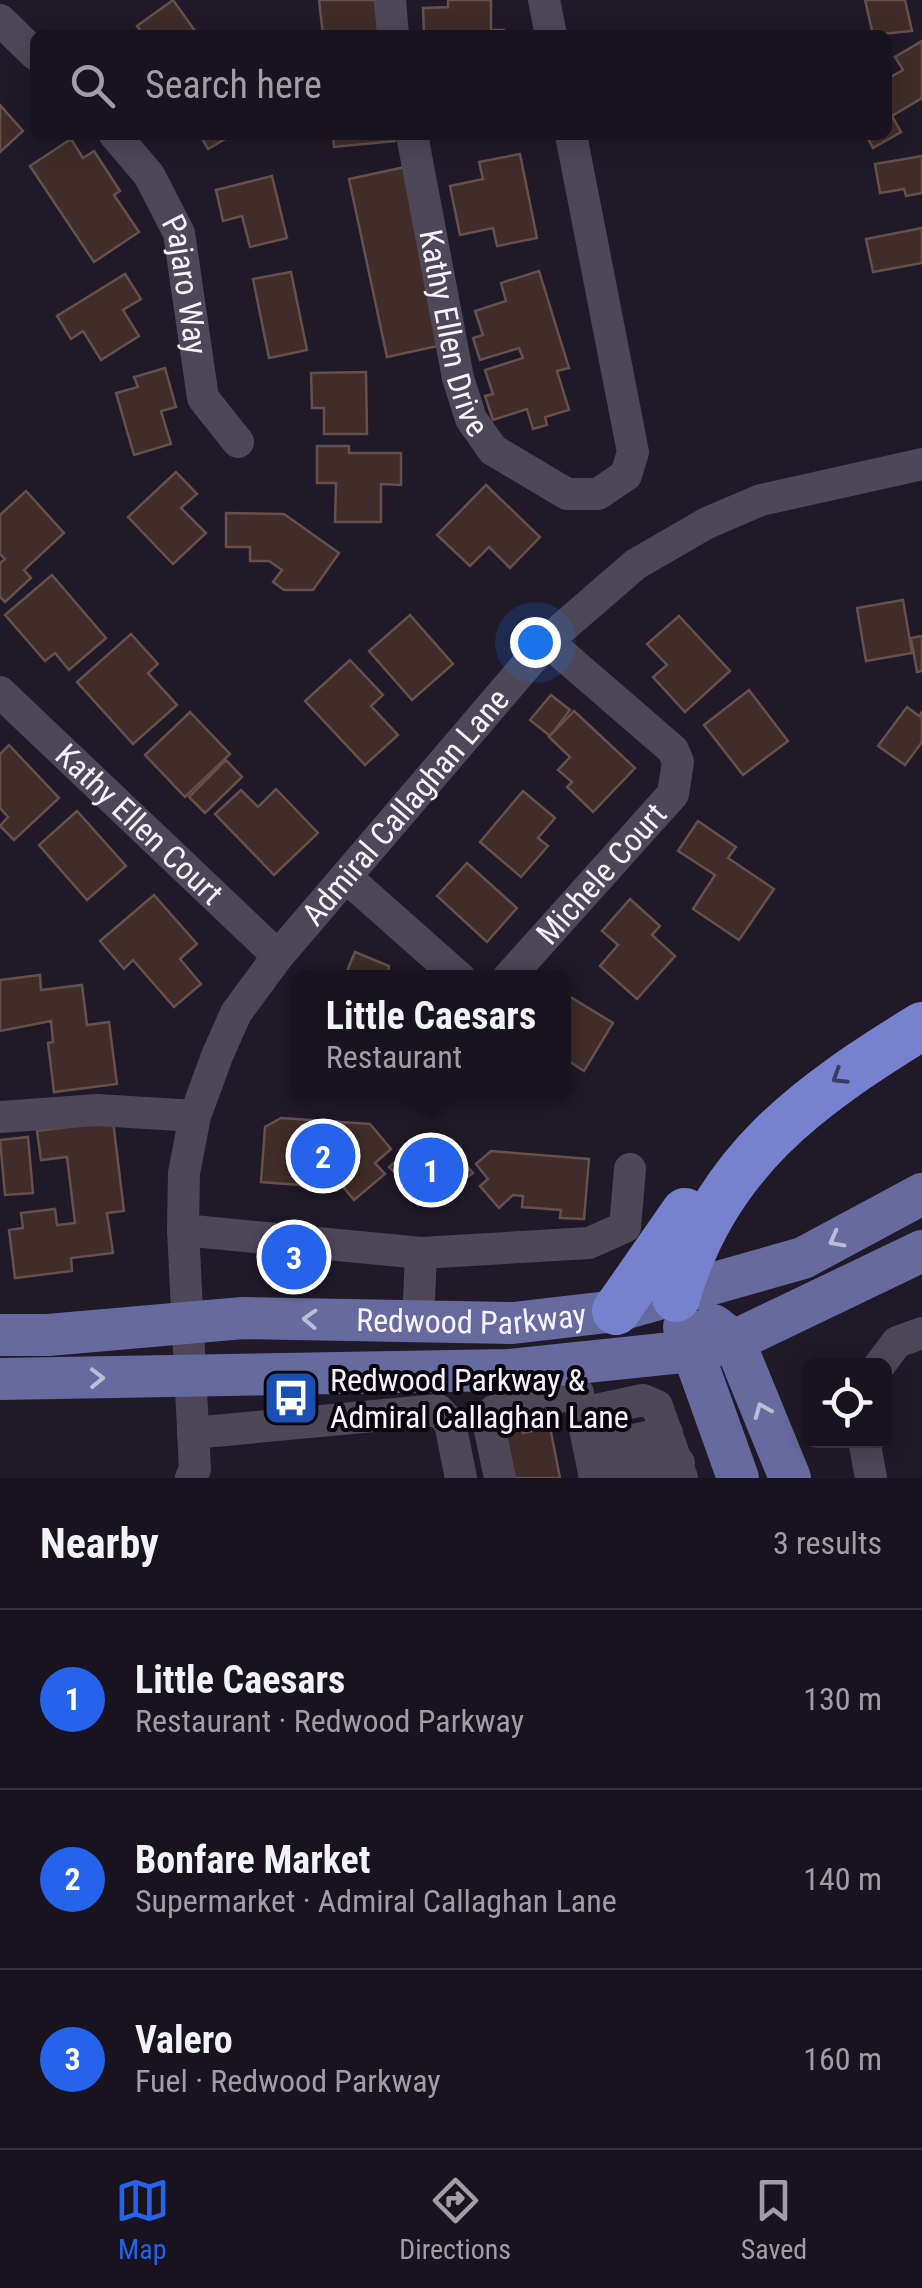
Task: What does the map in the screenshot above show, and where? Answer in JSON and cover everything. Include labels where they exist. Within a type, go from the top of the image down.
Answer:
[{"type":"highway","points":[[676,1298],[701,1229],[759,1150],[828,1084],[922,1026]]},
{"type":"highway","points":[[616,1312],[713,1176],[759,1150]]},
{"type":"main road","name":"Redwood Parkway","points":[[0,1335],[48,1336],[190,1321],[287,1318],[512,1322],[616,1312],[676,1298],[804,1258],[922,1194]]},
{"type":"main road","name":"Redwood Parkway","points":[[0,1378],[190,1377],[577,1390],[734,1341],[922,1251]]},
{"type":"main road","points":[[676,1298],[734,1341],[790,1478]]},
{"type":"main road","points":[[676,1298],[738,1478]]},
{"type":"street","points":[[390,0],[393,30]]},
{"type":"street","points":[[544,0],[550,30]]},
{"type":"street","points":[[0,20],[30,49]]},
{"type":"street","name":"Pajaro Way","points":[[118,140],[149,175],[179,233],[202,398],[238,442]]},
{"type":"street","name":"Kathy Ellen Drive","points":[[413,140],[458,378],[471,420],[493,450],[527,474],[566,494],[598,494],[626,476],[632,452],[571,140]]},
{"type":"street","name":"Admiral Callaghan Lane","points":[[191,1478],[194,1433],[183,1230],[184,1174],[194,1116],[236,1013],[278,956],[548,641],[636,564],[707,523],[761,500],[922,464]]},
{"type":"street","name":"Michele Court","points":[[515,970],[673,794],[677,776],[673,750],[548,641]]},
{"type":"street","name":"Kathy Ellen Court","points":[[0,692],[278,956]]},
{"type":"street","points":[[347,878],[451,970]]},
{"type":"street","points":[[0,1117],[98,1110],[194,1116]]},
{"type":"street","points":[[183,1230],[421,1253],[589,1243],[625,1227],[630,1169]]},
{"type":"street","points":[[418,1323],[421,1253]]},
{"type":"street","points":[[577,1390],[592,1464],[676,1458]]},
{"type":"street","points":[[500,1478],[488,1421],[494,1411],[577,1390],[658,1406],[676,1458]]},
{"type":"street","points":[[194,1433],[438,1410],[450,1423],[462,1478]]},
{"type":"street","points":[[865,1448],[871,1478]]},
{"type":"street","points":[[607,1478],[676,1458]]},
{"type":"building","points":[[173,0],[194,30],[140,30],[137,26]]},
{"type":"building","points":[[319,0],[377,0],[380,30],[322,30]]},
{"type":"building","points":[[448,0],[491,0],[491,30],[424,30],[423,8],[448,7]]},
{"type":"building","points":[[865,0],[905,0],[912,31],[872,30]]},
{"type":"building","points":[[922,41],[922,98],[892,116],[892,76],[903,70],[895,57]]},
{"type":"building","points":[[0,105],[23,131],[0,152]]},
{"type":"building","points":[[892,116],[901,132],[892,137]]},
{"type":"building","points":[[69,140],[83,158],[94,151],[120,191],[114,195],[139,232],[94,262],[30,166]]},
{"type":"building","points":[[203,140],[223,140],[208,149]]},
{"type":"building","points":[[333,140],[395,140],[395,141],[334,147]]},
{"type":"building","points":[[869,140],[887,140],[873,148]]},
{"type":"building","points":[[520,154],[537,238],[497,246],[493,228],[460,235],[450,186],[483,179],[479,162]]},
{"type":"building","points":[[922,156],[922,193],[906,196],[904,189],[880,193],[875,164]]},
{"type":"building","points":[[405,167],[442,345],[387,357],[349,179]]},
{"type":"building","points":[[272,176],[287,238],[250,247],[242,216],[223,221],[216,190]]},
{"type":"building","points":[[922,228],[922,263],[873,272],[866,239]]},
{"type":"building","points":[[539,271],[569,368],[557,371],[569,410],[545,417],[547,425],[533,429],[527,409],[493,420],[485,396],[493,394],[485,370],[523,358],[519,348],[480,360],[473,338],[483,335],[475,311],[506,301],[501,283]]},
{"type":"building","points":[[291,272],[307,350],[269,358],[253,279]]},
{"type":"building","points":[[125,274],[141,299],[123,310],[139,336],[101,360],[83,331],[71,339],[57,316]]},
{"type":"building","points":[[165,368],[176,407],[161,411],[171,444],[134,455],[116,393],[138,387],[134,377]]},
{"type":"building","points":[[366,372],[367,434],[324,434],[324,408],[312,408],[311,373]]},
{"type":"building","points":[[317,446],[349,446],[349,453],[401,453],[401,485],[381,484],[381,522],[335,522],[336,483],[317,483]]},
{"type":"building","points":[[176,472],[197,494],[181,508],[206,533],[173,564],[128,517]]},
{"type":"building","points":[[486,485],[540,537],[510,568],[489,547],[470,566],[437,535]]},
{"type":"building","points":[[26,491],[64,533],[24,570],[31,578],[5,602],[0,597],[0,563],[5,559],[0,554],[0,515]]},
{"type":"building","points":[[226,513],[284,514],[339,553],[313,590],[284,590],[273,582],[282,570],[269,561],[250,561],[250,547],[226,547]]},
{"type":"building","points":[[52,575],[106,638],[69,670],[55,653],[45,661],[5,615]]},
{"type":"building","points":[[903,600],[912,653],[866,661],[857,608]]},
{"type":"building","points":[[410,615],[453,664],[412,700],[369,651]]},
{"type":"building","points":[[679,616],[730,671],[685,712],[653,677],[667,665],[647,644]]},
{"type":"building","points":[[131,634],[158,664],[148,673],[177,705],[133,744],[77,682]]},
{"type":"building","points":[[922,636],[922,671],[917,672],[911,638]]},
{"type":"building","points":[[350,660],[383,695],[371,706],[398,735],[365,765],[305,701]]},
{"type":"building","points":[[749,690],[788,741],[743,775],[704,725]]},
{"type":"building","points":[[551,695],[570,710],[550,736],[530,720]]},
{"type":"building","points":[[907,707],[919,716],[922,712],[922,742],[905,765],[878,746]]},
{"type":"building","points":[[574,711],[635,768],[593,812],[567,787],[572,782],[558,770],[570,757],[549,737]]},
{"type":"building","points":[[190,712],[230,754],[185,797],[145,755]]},
{"type":"building","points":[[9,745],[59,798],[14,840],[0,826],[8,817],[0,808],[0,754]]},
{"type":"building","points":[[226,760],[242,777],[205,813],[189,797]]},
{"type":"building","points":[[276,789],[318,833],[274,875],[215,814],[241,790],[258,807]]},
{"type":"building","points":[[523,791],[555,818],[538,838],[548,846],[521,877],[480,842]]},
{"type":"building","points":[[77,811],[126,866],[87,900],[39,845]]},
{"type":"building","points":[[698,821],[736,847],[728,858],[774,889],[739,940],[693,909],[715,875],[678,851]]},
{"type":"building","points":[[467,863],[517,908],[487,942],[437,896]]},
{"type":"building","points":[[154,895],[197,944],[180,959],[201,984],[174,1007],[133,960],[124,969],[100,941]]},
{"type":"building","points":[[630,899],[660,926],[652,935],[675,956],[637,999],[600,966],[618,945],[602,931]]},
{"type":"building","points":[[355,952],[389,966],[389,970],[347,970]]},
{"type":"building","points":[[40,975],[41,990],[82,985],[87,1025],[109,1022],[117,1084],[54,1092],[48,1043],[53,1042],[51,1021],[0,1031],[0,980]]},
{"type":"building","points":[[571,997],[613,1023],[584,1071],[571,1063]]},
{"type":"building","points":[[281,1118],[370,1124],[391,1149],[375,1163],[385,1174],[354,1200],[339,1182],[326,1181],[326,1187],[261,1182],[265,1127]]},
{"type":"building","points":[[113,1121],[124,1211],[107,1213],[113,1253],[71,1258],[72,1271],[15,1278],[9,1230],[23,1228],[21,1213],[55,1209],[57,1225],[75,1223],[67,1157],[41,1160],[37,1131]]},
{"type":"building","points":[[28,1137],[33,1193],[5,1195],[0,1140]]},
{"type":"building","points":[[414,1146],[452,1149],[473,1173],[440,1198],[420,1197],[389,1167]]},
{"type":"building","points":[[491,1151],[589,1159],[584,1219],[560,1218],[561,1210],[522,1207],[523,1196],[513,1195],[499,1208],[480,1186],[488,1179],[476,1164]]},
{"type":"building","points":[[268,1241],[317,1244],[316,1273],[267,1270]]},
{"type":"building","points":[[519,1415],[523,1433],[550,1427],[560,1478],[491,1478],[481,1431]]},
{"type":"place","name":"Bonfare Market","points":[[323,1156]]},
{"type":"place","name":"Little Caesars","points":[[431,1170]]},
{"type":"place","name":"Valero","points":[[294,1257]]},
{"type":"place","name":"Redwood Parkway & Admiral Callaghan Lane","points":[[291,1398]]}]
